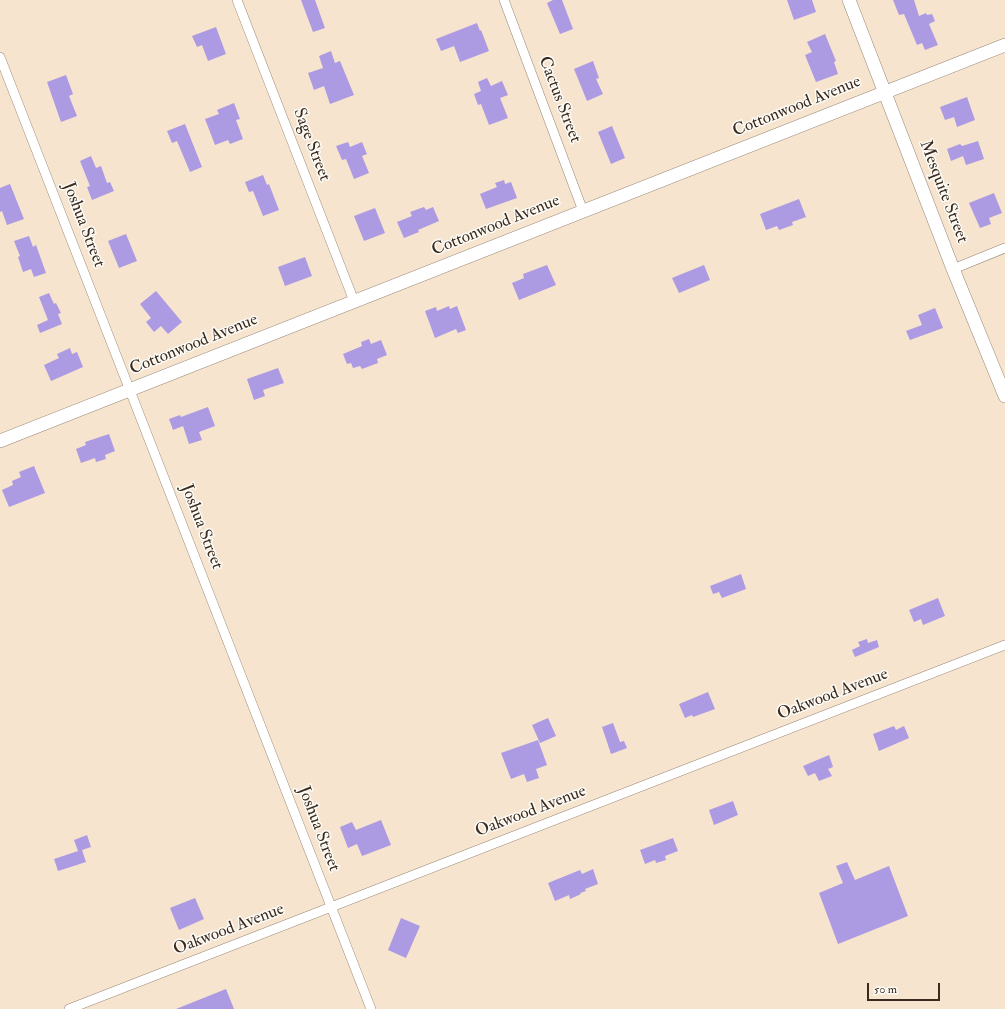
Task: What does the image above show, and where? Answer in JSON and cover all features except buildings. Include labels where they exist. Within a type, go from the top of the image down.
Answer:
[{"type":"street","name":"Sage Street","points":[[237,0],[354,301]]},
{"type":"street","name":"Cactus Street","points":[[504,0],[583,211]]},
{"type":"street","name":"Mesquite Street","points":[[849,0],[953,269],[1005,396]]},
{"type":"street","name":"Cottonwood Avenue","points":[[0,440],[1005,45]]},
{"type":"street","name":"Joshua Street","points":[[0,57],[371,1009]]},
{"type":"street","points":[[953,269],[1005,248]]},
{"type":"street","name":"Oakwood Avenue","points":[[69,1009],[1005,645]]}]
